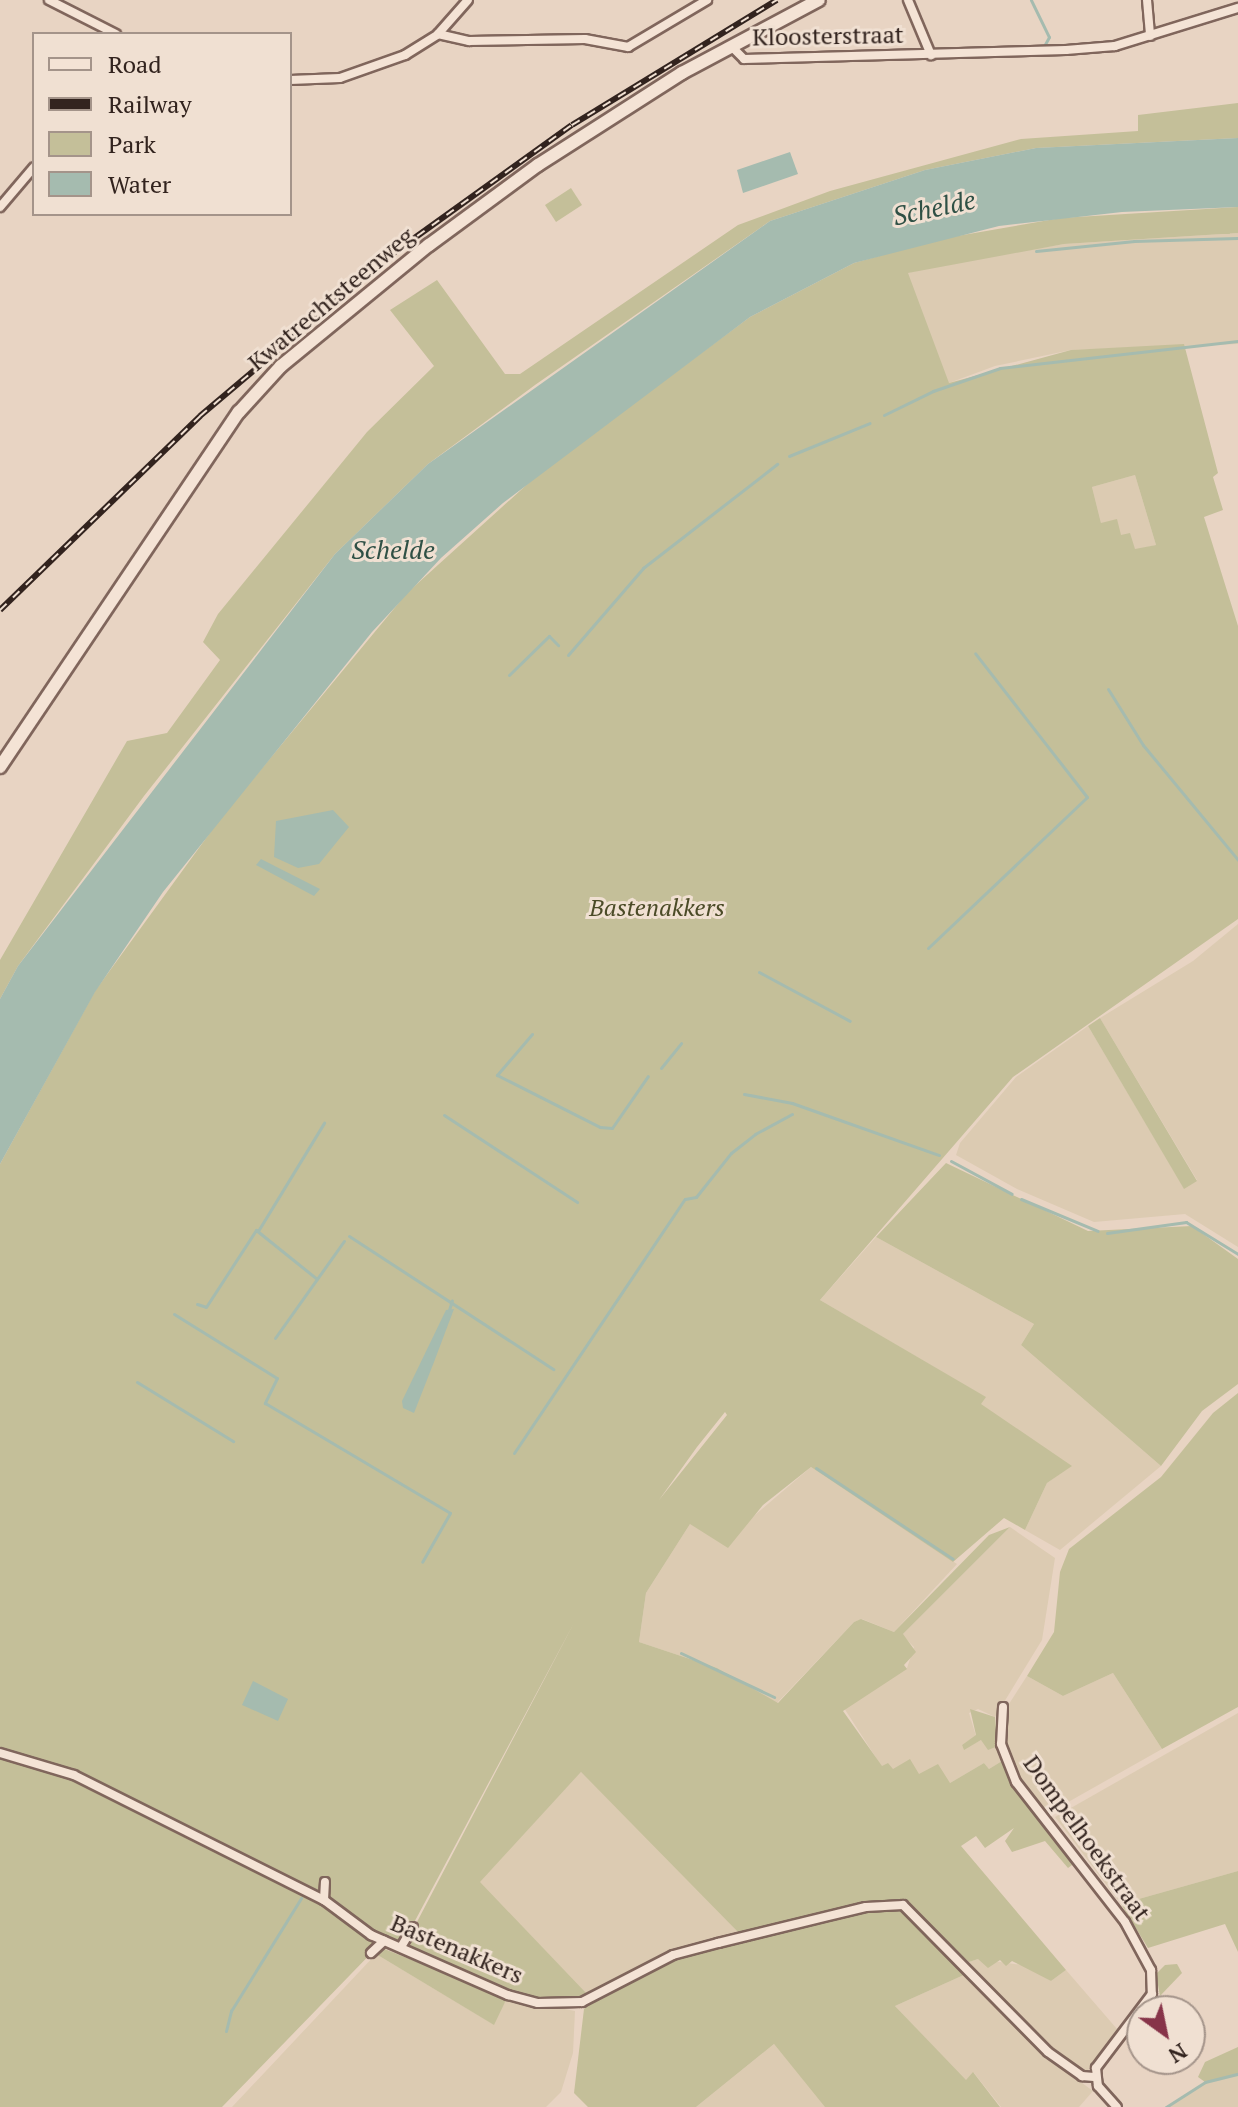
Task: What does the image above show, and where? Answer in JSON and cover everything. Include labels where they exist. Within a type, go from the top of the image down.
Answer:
[{"type":"street","points":[[49,0],[112,32]]},
{"type":"street","points":[[292,80],[317,82],[371,70],[438,34],[468,0]]},
{"type":"street","points":[[438,34],[469,41],[585,39],[628,47],[707,0]]},
{"type":"street","name":"Kwatrechtsteenweg","points":[[0,767],[239,412],[281,366],[429,245],[530,171],[682,73],[819,0]]},
{"type":"street","name":"Kloosterstraat","points":[[908,0],[931,55]]},
{"type":"street","points":[[1147,0],[1150,36]]},
{"type":"street","name":"Kloosterstraat","points":[[732,47],[744,59],[931,55],[1115,46],[1238,8]]},
{"type":"street","points":[[0,207],[32,169]]},
{"type":"street","name":"Dompelhoekstraat","points":[[1003,1707],[1001,1744],[1016,1782],[1125,1922],[1153,1978],[1152,1994],[1099,2062],[1094,2077]]},
{"type":"street","name":"Bastenakkers","points":[[0,1753],[74,1775],[324,1900],[384,1941],[508,1995],[565,2006],[673,1955],[866,1907],[903,1905],[1048,2052],[1082,2076],[1094,2077]]},
{"type":"street","points":[[324,1900],[325,1882]]},
{"type":"street","points":[[401,1947],[413,1927]]},
{"type":"street","points":[[371,1953],[384,1941]]},
{"type":"street","points":[[1094,2077],[1117,2107]]},
{"type":"shaded area","points":[[1238,233],[1238,344],[1071,350],[995,366],[949,383],[764,338],[907,273],[945,264],[1064,244]]},
{"type":"shaded area","points":[[1135,475],[1156,545],[1135,550],[1101,523],[1092,487]]},
{"type":"shaded area","points":[[1238,924],[1238,1247],[1185,1214],[1094,1222],[1017,1189],[956,1155],[960,1143],[1016,1077],[1088,1026],[1184,1188],[1197,1180],[1100,1018],[1193,961]]},
{"type":"shaded area","points":[[876,1237],[1034,1324],[1021,1345],[1161,1466],[1060,1550],[1025,1530],[1047,1483],[1071,1466],[980,1404],[985,1397],[820,1300]]},
{"type":"shaded area","points":[[811,1467],[957,1564],[894,1632],[862,1619],[854,1622],[777,1703],[717,1668],[639,1642],[646,1593],[690,1524],[748,1521]]},
{"type":"shaded area","points":[[1010,1527],[1055,1558],[1042,1640],[995,1717],[978,1709],[969,1713],[976,1736],[962,1745],[964,1749],[981,1740],[998,1746],[1002,1761],[989,1769],[984,1763],[950,1783],[882,1767],[844,1708],[907,1668],[914,1647],[902,1635]]},
{"type":"shaded area","points":[[1113,1673],[1162,1749],[1047,1814],[1011,1763],[1005,1742],[1007,1707],[1027,1676],[1063,1696]]},
{"type":"shaded area","points":[[1238,1713],[1238,1871],[1121,1904],[1055,1817]]},
{"type":"shaded area","points":[[581,1772],[739,1933],[657,1959],[589,1996],[479,1882]]},
{"type":"shaded area","points":[[376,1954],[493,2024],[507,1998],[575,2011],[573,2053],[561,2092],[546,2107],[232,2107]]},
{"type":"shaded area","points":[[978,1959],[1030,1966],[1051,1981],[1066,1970],[1117,2029],[1087,2072],[1058,2057],[1028,2028],[969,1962]]},
{"type":"shaded area","points":[[966,1974],[1037,2050],[1093,2091],[1079,2107],[1001,2107],[974,2073],[966,2081],[895,2006]]},
{"type":"shaded area","points":[[774,2044],[826,2107],[696,2107]]},
{"type":"shaded area","points":[[1233,2072],[1238,2074],[1238,2107],[1166,2107],[1205,2082]]},
{"type":"green space","points":[[1238,103],[1238,138],[1036,148],[925,170],[770,221],[535,385],[428,464],[335,554],[144,796],[18,966],[0,999],[0,960],[127,741],[167,733],[220,660],[203,642],[218,614],[367,432],[434,366],[390,310],[437,280],[505,374],[520,374],[738,225],[830,191],[1021,139],[1138,131],[1138,115]]},
{"type":"green space","points":[[571,188],[582,205],[556,222],[545,205]]},
{"type":"green space","name":"Bastenakkers","points":[[1238,207],[1238,233],[1064,244],[908,273],[949,383],[1071,350],[1184,344],[1218,473],[1213,477],[1223,510],[1204,517],[1238,626],[1238,919],[1013,1077],[820,1300],[986,1397],[981,1404],[1072,1466],[1047,1483],[1025,1530],[1004,1518],[953,1562],[811,1467],[763,1505],[728,1548],[690,1524],[646,1593],[639,1642],[717,1668],[778,1703],[854,1622],[861,1619],[894,1632],[989,1535],[1010,1527],[903,1634],[916,1652],[904,1665],[907,1669],[843,1711],[882,1766],[888,1763],[893,1769],[910,1759],[919,1774],[938,1764],[950,1783],[984,1763],[989,1769],[1002,1761],[1028,1804],[1076,1862],[1068,1868],[1045,1841],[1012,1852],[1005,1841],[1014,1828],[985,1848],[976,1836],[961,1846],[1066,1970],[1051,1981],[1012,1961],[1006,1966],[1000,1960],[988,1968],[978,1959],[969,1962],[899,1899],[854,1904],[739,1933],[581,1772],[480,1882],[589,1996],[561,2003],[510,1992],[412,1948],[408,1939],[575,1621],[401,1947],[383,1941],[222,2107],[0,2107],[0,1164],[95,991],[220,819],[407,593],[543,470],[750,317],[854,263],[940,239],[1061,218]],"holes":[[[1135,475],[1156,545],[1135,549],[1130,533],[1121,535],[1117,519],[1101,523],[1092,487]],[[725,1412],[727,1415],[659,1500],[697,1447]]]},
{"type":"green space","points":[[1100,1018],[1197,1181],[1184,1189],[1088,1026]]},
{"type":"green space","points":[[946,1163],[1088,1231],[1192,1226],[1238,1259],[1238,1384],[1202,1411],[1161,1466],[1021,1345],[1034,1324],[876,1237]]},
{"type":"green space","points":[[1238,1393],[1238,1707],[1162,1749],[1113,1673],[1063,1696],[1027,1676],[1054,1632],[1060,1572],[1069,1549],[1161,1477],[1213,1413]]},
{"type":"green space","points":[[970,1709],[995,1717],[998,1746],[988,1750],[981,1740],[964,1750],[962,1745],[976,1735]]},
{"type":"green space","points":[[1238,1871],[1238,1952],[1225,1924],[1148,1948],[1121,1904]]},
{"type":"green space","points":[[871,1909],[903,1909],[966,1974],[895,2006],[966,2080],[973,2072],[1000,2107],[825,2107],[774,2044],[696,2107],[588,2107],[574,2093],[584,2009],[594,1999],[680,1957]]},
{"type":"green space","points":[[382,1948],[507,1998],[494,2025],[376,1954]]},
{"type":"green space","points":[[1177,1964],[1182,1973],[1161,1995],[1156,1974],[1165,1965]]},
{"type":"green space","points":[[1238,2047],[1238,2074],[1205,2082],[1198,2077],[1206,2075],[1206,2062]]},
{"type":"water","name":"Schelde","points":[[1238,138],[1238,207],[1122,212],[999,226],[854,263],[750,317],[503,503],[441,558],[372,632],[163,892],[95,992],[0,1164],[0,999],[18,966],[335,554],[428,464],[770,221],[925,170],[1036,148]]},
{"type":"water","points":[[790,152],[798,174],[743,193],[737,170]]},
{"type":"water","points":[[333,810],[349,827],[319,864],[298,868],[274,857],[276,821]]},
{"type":"water","points":[[261,859],[320,889],[314,896],[256,865]]},
{"type":"water","points":[[454,1309],[414,1413],[403,1408],[402,1401],[446,1310]]},
{"type":"water","points":[[253,1681],[288,1699],[278,1721],[242,1705]]},
{"type":"waterway","points":[[1031,0],[1049,37],[1043,48]]},
{"type":"waterway","points":[[1036,251],[1134,241],[1238,238]]},
{"type":"waterway","points":[[884,415],[933,391],[1000,368],[1238,341]]},
{"type":"waterway","points":[[789,456],[870,423]]},
{"type":"waterway","points":[[568,655],[643,568],[777,464]]},
{"type":"waterway","points":[[509,675],[549,636],[558,645]]},
{"type":"waterway","points":[[928,948],[1087,797],[975,653]]},
{"type":"waterway","points":[[1108,689],[1143,745],[1238,860]]},
{"type":"waterway","points":[[759,972],[850,1021]]},
{"type":"waterway","points":[[532,1034],[497,1075],[600,1127],[612,1128],[648,1076]]},
{"type":"waterway","points":[[661,1068],[681,1043]]},
{"type":"waterway","points":[[744,1094],[792,1103],[939,1155]]},
{"type":"waterway","points":[[514,1453],[685,1199],[696,1197],[731,1153],[755,1134],[792,1114]]},
{"type":"waterway","points":[[444,1115],[577,1202]]},
{"type":"waterway","points":[[258,1231],[324,1123]]},
{"type":"waterway","points":[[951,1161],[1012,1194]]},
{"type":"waterway","points":[[1021,1199],[1098,1231]]},
{"type":"waterway","points":[[1107,1233],[1186,1222],[1238,1254]]},
{"type":"waterway","points":[[197,1304],[206,1307],[256,1230],[317,1279]]},
{"type":"waterway","points":[[349,1236],[553,1369]]},
{"type":"waterway","points":[[275,1338],[344,1241]]},
{"type":"waterway","points":[[449,1310],[452,1300]]},
{"type":"waterway","points":[[174,1314],[277,1378],[265,1403],[450,1513],[422,1562]]},
{"type":"waterway","points":[[137,1382],[233,1441]]},
{"type":"waterway","points":[[816,1468],[953,1559]]},
{"type":"waterway","points":[[681,1653],[774,1697]]},
{"type":"waterway","points":[[226,2031],[231,2011],[301,1898]]},
{"type":"waterway","points":[[1166,2107],[1205,2082],[1238,2074]]},
{"type":"railway","points":[[0,610],[200,416],[388,257],[572,125],[777,0]]}]
